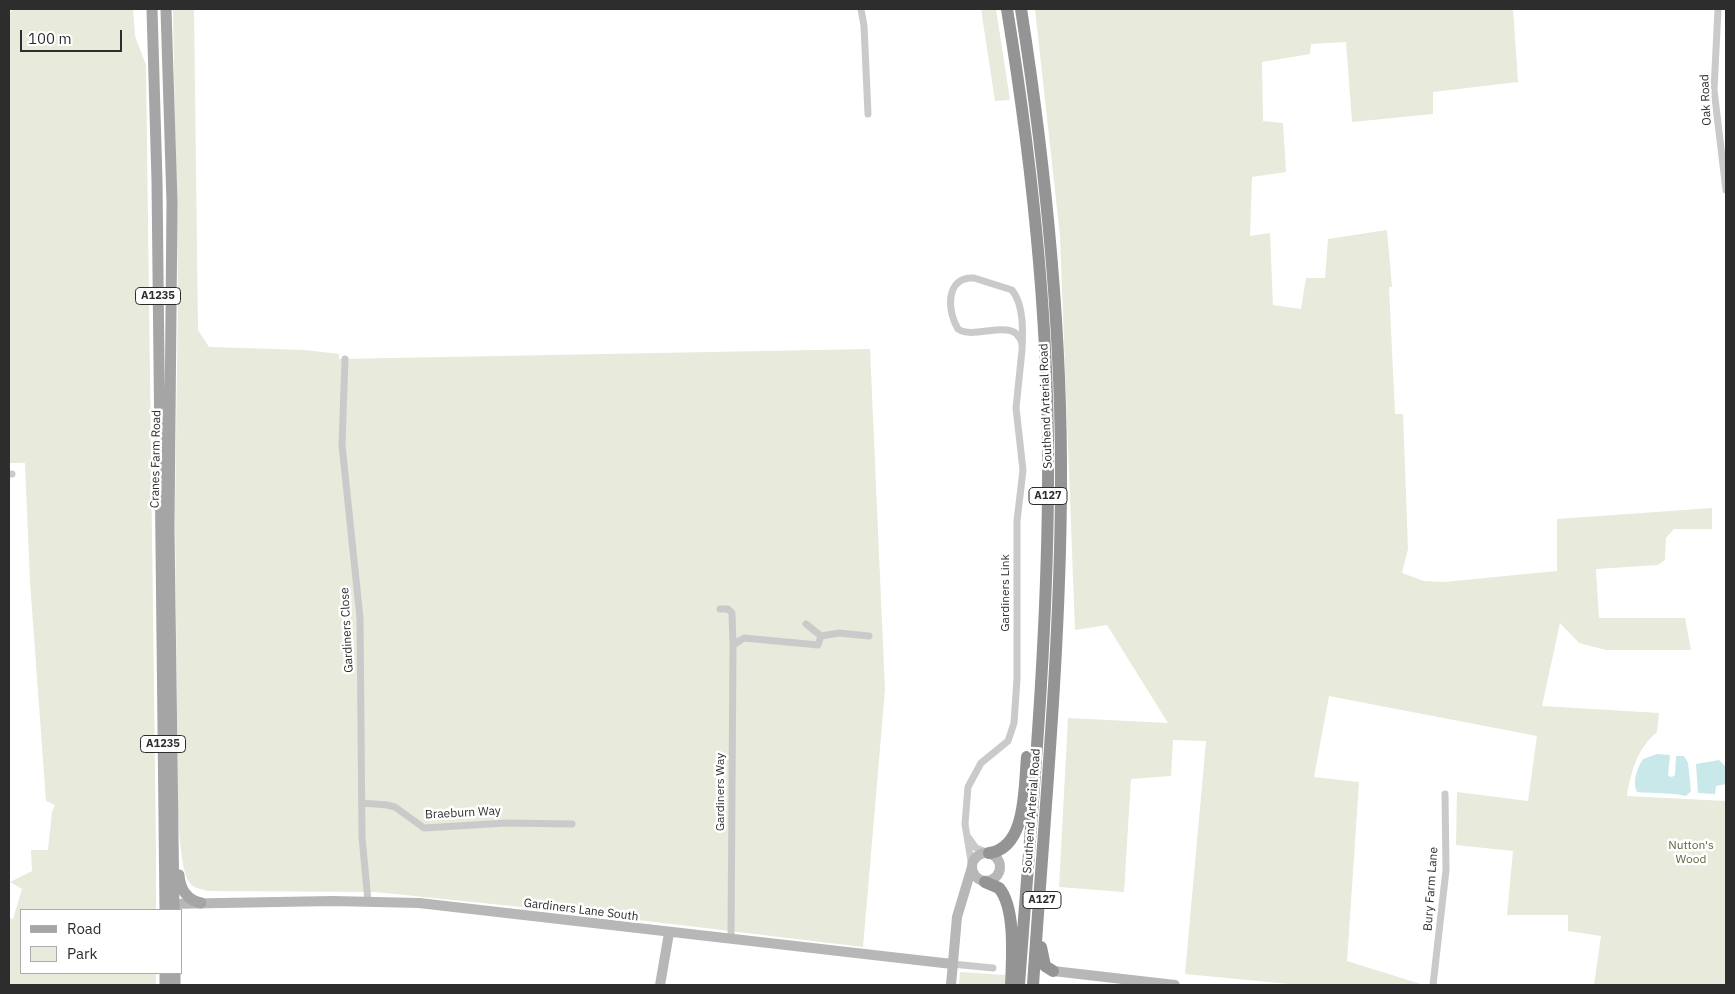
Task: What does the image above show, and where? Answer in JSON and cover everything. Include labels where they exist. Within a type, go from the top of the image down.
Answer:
[{"type":"highway","name":"Southend Arterial Road","points":[[1007,9],[1031,170],[1045,348],[1048,487],[1046,603],[1019,985]]},
{"type":"highway","name":"Southend Arterial Road","points":[[1021,9],[1046,184],[1058,357],[1061,487],[1059,603],[1032,985]]},
{"type":"highway","name":"A127","points":[[989,854],[1006,847],[1014,836],[1020,820],[1046,603]]},
{"type":"highway","name":"A127","points":[[1044,824],[1041,956],[1045,966],[1054,972]]},
{"type":"highway","name":"A127","points":[[985,882],[999,888],[1008,905],[1011,985]]},
{"type":"highway","points":[[1039,985],[1045,974],[1054,972]]},
{"type":"main road","name":"Cranes Farm Road","points":[[152,9],[157,162],[170,907]]},
{"type":"main road","name":"Cranes Farm Road","points":[[166,9],[172,278],[169,472],[172,826],[170,907]]},
{"type":"main road","name":"A1235","points":[[172,826],[181,886],[188,897],[201,903]]},
{"type":"street","points":[[860,9],[864,26],[868,114]]},
{"type":"street","name":"Oak Road","points":[[1718,9],[1714,90],[1726,189]]},
{"type":"street","name":"Gardiners Link","points":[[972,867],[965,824],[966,800],[970,780],[981,763],[1008,741],[1014,723],[1017,679],[1017,521],[1023,470],[1016,408],[1022,344],[1019,309],[1012,290],[967,277],[958,283],[952,292],[949,305],[958,328],[968,332],[1011,331],[1019,336],[1022,344]]},
{"type":"street","name":"Gardiners Close","points":[[345,359],[342,445],[360,620],[362,836],[368,901]]},
{"type":"street","name":"Gardiners Way","points":[[720,609],[728,610],[732,613],[731,939]]},
{"type":"street","points":[[806,624],[821,636],[839,633],[869,636]]},
{"type":"street","points":[[733,645],[744,638],[818,645],[821,636]]},
{"type":"street","name":"Bury Farm Lane","points":[[1433,985],[1446,870],[1445,794]]},
{"type":"street","name":"Braeburn Way","points":[[362,803],[387,804],[395,807],[424,828],[506,823],[572,824]]},
{"type":"street","name":"Gardiners Link","points":[[965,824],[972,843],[980,851],[989,854]]},
{"type":"street","points":[[951,985],[961,901],[976,856],[989,854],[999,861],[1001,869],[997,877],[972,886],[961,901]]},
{"type":"street","points":[[972,867],[976,878],[985,882]]},
{"type":"street","name":"Gardiners Lane South","points":[[170,907],[201,903],[368,901],[427,904],[669,933],[993,968]]},
{"type":"street","points":[[660,985],[669,933]]},
{"type":"street","points":[[1054,972],[1175,985]]},
{"type":"green space","points":[[14,9],[133,9],[135,36],[146,65],[156,847],[156,909],[20,909],[20,974],[156,974],[156,985],[9,985],[9,918],[13,919],[22,889],[10,882],[32,871],[31,850],[48,850],[52,812],[55,805],[46,801],[30,582],[25,463],[9,463],[9,13]]},
{"type":"green space","points":[[173,9],[194,9],[198,330],[209,347],[305,350],[339,354],[339,359],[870,349],[885,690],[863,947],[580,913],[375,892],[207,891],[195,887],[189,882],[182,859],[178,815],[175,512],[178,294]]},
{"type":"green space","points":[[981,9],[996,9],[1010,100],[995,101]]},
{"type":"green space","name":"Nutton's Wood","points":[[1035,9],[1513,9],[1518,82],[1433,92],[1433,114],[1352,122],[1346,42],[1311,44],[1310,54],[1262,62],[1263,121],[1283,123],[1286,172],[1252,177],[1250,236],[1270,233],[1273,305],[1301,309],[1306,278],[1325,278],[1328,239],[1387,230],[1392,287],[1389,287],[1395,414],[1403,414],[1408,549],[1402,573],[1424,581],[1444,582],[1557,571],[1557,519],[1712,508],[1712,529],[1674,529],[1666,538],[1665,560],[1658,565],[1596,569],[1599,618],[1685,618],[1691,650],[1606,650],[1579,643],[1560,623],[1542,706],[1659,713],[1657,732],[1644,746],[1636,761],[1627,796],[1726,801],[1726,985],[1594,985],[1601,936],[1568,931],[1568,915],[1507,915],[1513,851],[1456,845],[1457,792],[1528,801],[1537,736],[1329,696],[1314,777],[1359,782],[1347,961],[1424,985],[1300,985],[1185,974],[1206,741],[1173,740],[1171,776],[1131,779],[1124,892],[1059,887],[1068,718],[1168,723],[1107,625],[1075,630],[1060,236]]},
{"type":"green space","points":[[960,972],[1005,975],[1005,985],[959,985]]},
{"type":"water","points":[[1657,754],[1670,755],[1668,776],[1672,777],[1675,775],[1676,756],[1684,756],[1688,763],[1691,791],[1686,796],[1637,792],[1635,779],[1643,759]]},
{"type":"water","points":[[1719,760],[1726,767],[1726,784],[1716,786],[1715,794],[1698,793],[1696,764]]}]
